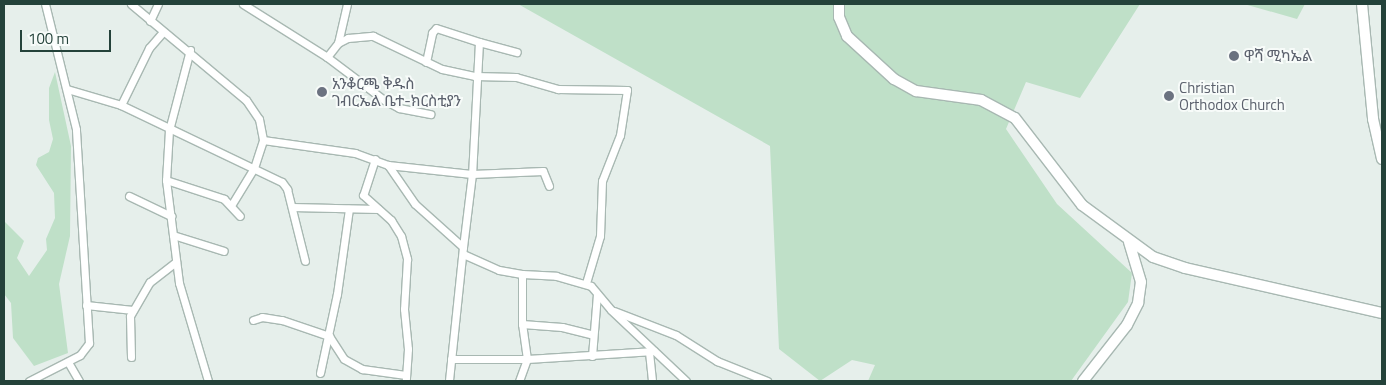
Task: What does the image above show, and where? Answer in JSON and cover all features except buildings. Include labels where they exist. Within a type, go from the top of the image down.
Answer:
[{"type":"main road","points":[[839,4],[839,17],[847,36],[894,80],[916,91],[982,100],[1015,118],[1082,205],[1129,242],[1153,257],[1185,268],[1382,313]]},
{"type":"main road","points":[[1362,4],[1373,120],[1382,159]]},
{"type":"main road","points":[[1083,381],[1127,325],[1138,303],[1141,282],[1129,242]]},
{"type":"street","points":[[29,381],[78,356],[89,343],[77,137],[67,89],[45,4]]},
{"type":"street","points":[[131,4],[163,32],[190,50],[253,108],[259,119],[262,140],[254,168],[232,204]]},
{"type":"street","points":[[150,21],[158,4]]},
{"type":"street","points":[[243,4],[269,23],[327,57],[391,104],[409,112],[430,114]]},
{"type":"street","points":[[327,57],[338,43],[347,4]]},
{"type":"street","points":[[426,62],[432,33],[436,28],[517,52]]},
{"type":"street","points":[[121,105],[149,48],[163,32]]},
{"type":"street","points":[[338,43],[348,38],[373,36],[442,69],[475,76],[516,77],[558,89],[628,90],[620,135],[602,181],[600,236],[586,283]]},
{"type":"street","points":[[449,381],[472,174],[475,76],[479,42]]},
{"type":"street","points":[[190,50],[169,130],[166,180],[176,262],[183,299],[208,381]]},
{"type":"street","points":[[67,89],[121,105],[169,130],[286,184],[305,261]]},
{"type":"street","points":[[262,140],[336,149],[375,159],[388,166],[472,174],[543,172],[549,186]]},
{"type":"street","points":[[253,320],[262,317],[282,320],[329,336],[344,359],[362,370],[406,378],[406,251],[396,228],[363,195],[375,159]]},
{"type":"street","points":[[388,166],[415,204],[463,250],[499,270],[522,274],[556,276],[586,283],[652,351],[686,381]]},
{"type":"street","points":[[166,180],[211,194],[232,204],[240,216]]},
{"type":"street","points":[[129,196],[171,216]]},
{"type":"street","points":[[292,207],[378,209]]},
{"type":"street","points":[[320,373],[329,336],[348,209]]},
{"type":"street","points":[[174,235],[224,250]]},
{"type":"street","points":[[131,357],[128,324],[134,310],[150,282],[176,262]]},
{"type":"street","points":[[519,381],[527,360],[522,324],[522,274]]},
{"type":"street","points":[[592,356],[597,294]]},
{"type":"street","points":[[86,305],[134,310]]},
{"type":"street","points":[[611,310],[676,335],[716,361],[766,381]]},
{"type":"street","points":[[522,324],[562,327],[593,335]]},
{"type":"street","points":[[451,359],[527,360],[652,351]]},
{"type":"street","points":[[652,351],[652,381]]},
{"type":"street","points":[[68,362],[79,381]]},
{"type":"green space","points":[[518,4],[1140,4],[1080,98],[1026,82],[1006,129],[1057,204],[1132,273],[1128,302],[1071,381],[868,381],[875,365],[852,360],[820,381],[779,349],[770,146]]},
{"type":"green space","points":[[1244,4],[1305,4],[1297,19]]},
{"type":"green space","points":[[55,72],[71,146],[70,236],[59,284],[68,353],[34,366],[13,338],[11,303],[4,294],[4,221],[24,241],[17,258],[29,276],[47,250],[46,239],[55,218],[54,193],[36,165],[38,158],[49,152],[53,139],[49,120],[49,88]]},
{"type":"place","name":"ዋሻ ሚካኤል","points":[[1234,56]]},
{"type":"place","name":"አንቆርጫ ቅዱስ ገብርኤል ቤተ-ክርስቲያን","points":[[322,92]]},
{"type":"place","name":"Christian Orthodox Church","points":[[1169,96]]}]
